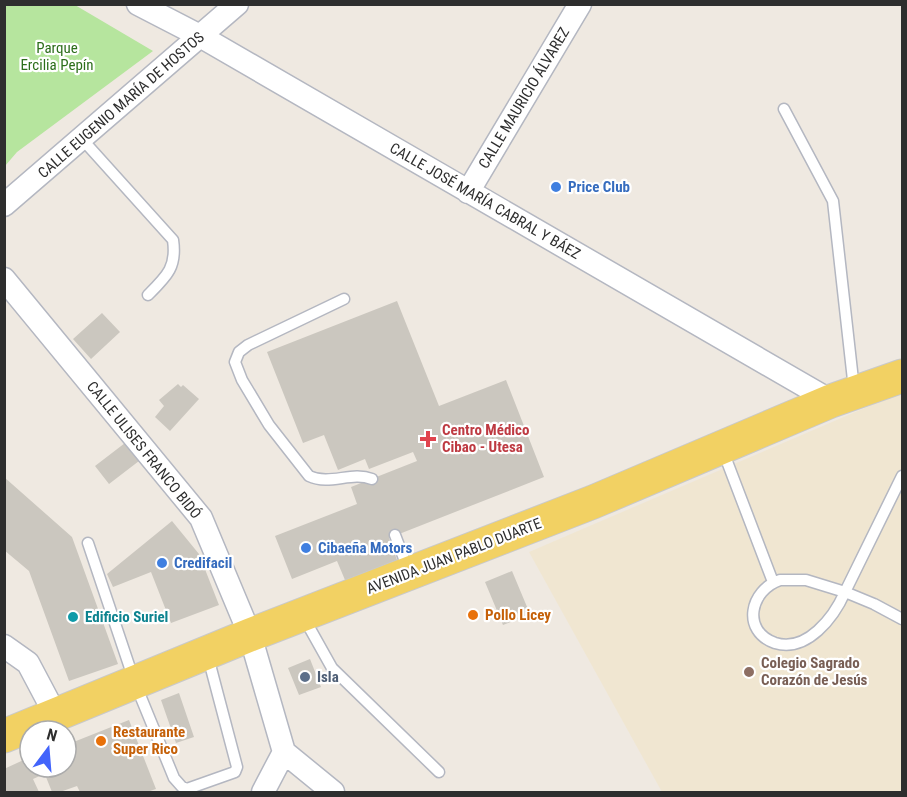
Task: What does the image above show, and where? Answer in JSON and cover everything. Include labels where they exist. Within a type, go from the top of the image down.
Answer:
[{"type":"main road","name":"AVENIDA JUAN PABLO DUARTE","points":[[4,736],[250,635],[593,502],[843,397],[903,376]]},
{"type":"street","name":"CALLE JOSÉ MARÍA CABRAL Y BÁEZ","points":[[138,4],[200,36],[468,192],[843,397]]},
{"type":"street","name":"CALLE EUGENIO MARÍA DE HOSTOS","points":[[4,205],[237,4]]},
{"type":"street","name":"CALLE MAURICIO ÁLVAREZ","points":[[468,192],[580,4]]},
{"type":"street","name":"CALLE ULISES FRANCO BIDÓ","points":[[4,279],[201,518],[250,635],[284,752]]},
{"type":"street","points":[[4,646],[28,663],[55,714]]},
{"type":"street","points":[[263,792],[284,752],[333,792]]},
{"type":"lane","points":[[784,109],[833,201],[843,397]]},
{"type":"lane","points":[[82,139],[173,240],[175,258],[163,280],[148,295]]},
{"type":"lane","points":[[344,299],[248,345],[239,352],[235,362],[242,380],[270,425],[309,476],[329,481],[362,475],[372,479]]},
{"type":"lane","points":[[722,448],[772,582]]},
{"type":"lane","points":[[903,476],[845,592],[830,619],[817,632],[801,641],[788,644],[774,643],[762,635],[755,623],[753,610],[757,597],[772,582],[806,580],[845,592],[874,604],[903,620]]},
{"type":"lane","points":[[395,535],[410,573]]},
{"type":"lane","points":[[88,543],[135,683],[174,778],[187,789],[236,772],[237,761],[207,653]]},
{"type":"lane","points":[[303,616],[332,668],[439,772]]},
{"type":"shaded area","name":"Colegio Sagrado Corazón de Jesús","points":[[902,392],[902,792],[662,792],[529,552]]},
{"type":"green space","name":"Parque Ercilia Pepín","points":[[5,4],[75,5],[153,51],[17,152],[5,166]]},
{"type":"building","name":"Centro Médico Cibao - Utesa","points":[[397,301],[439,406],[506,380],[544,477],[389,538],[397,560],[345,580],[337,561],[292,579],[275,536],[357,504],[351,487],[417,461],[413,452],[369,469],[365,459],[338,470],[324,435],[303,443],[267,352]]},
{"type":"building","points":[[102,313],[120,332],[91,359],[73,339]]},
{"type":"building","points":[[178,384],[181,387],[183,385],[199,399],[170,431],[155,417],[164,406],[159,400]]},
{"type":"building","points":[[125,443],[139,461],[109,484],[95,466]]},
{"type":"building","name":"Edificio Suriel","points":[[4,477],[72,537],[118,664],[69,681],[29,571],[4,550]]},
{"type":"building","name":"Credifacil","points":[[172,521],[199,554],[219,605],[171,623],[151,572],[113,587],[107,574]]},
{"type":"building","points":[[512,571],[530,614],[503,625],[485,582]]},
{"type":"building","name":"Isla","points":[[310,659],[321,687],[299,695],[288,668]]},
{"type":"building","points":[[179,693],[194,737],[176,743],[161,700]]},
{"type":"building","points":[[129,720],[156,789],[147,792],[80,792],[77,786],[60,792],[52,792],[47,779],[78,779],[78,740]]},
{"type":"building","points":[[18,763],[18,779],[33,779],[39,792],[4,792],[4,769]]},
{"type":"place","name":"Price Club","points":[[556,187]]},
{"type":"place","name":"Centro Médico Cibao - Utesa","points":[[428,439]]},
{"type":"place","name":"Cibaeña Motors","points":[[306,548]]},
{"type":"place","name":"Credifacil","points":[[162,563]]},
{"type":"place","name":"Pollo Licey","points":[[473,615]]},
{"type":"place","name":"Edificio Suriel","points":[[73,617]]},
{"type":"place","name":"Colegio Sagrado Corazón de Jesús","points":[[749,672]]},
{"type":"place","name":"Isla","points":[[305,677]]},
{"type":"place","name":"Restaurante Super Rico","points":[[101,741]]}]
